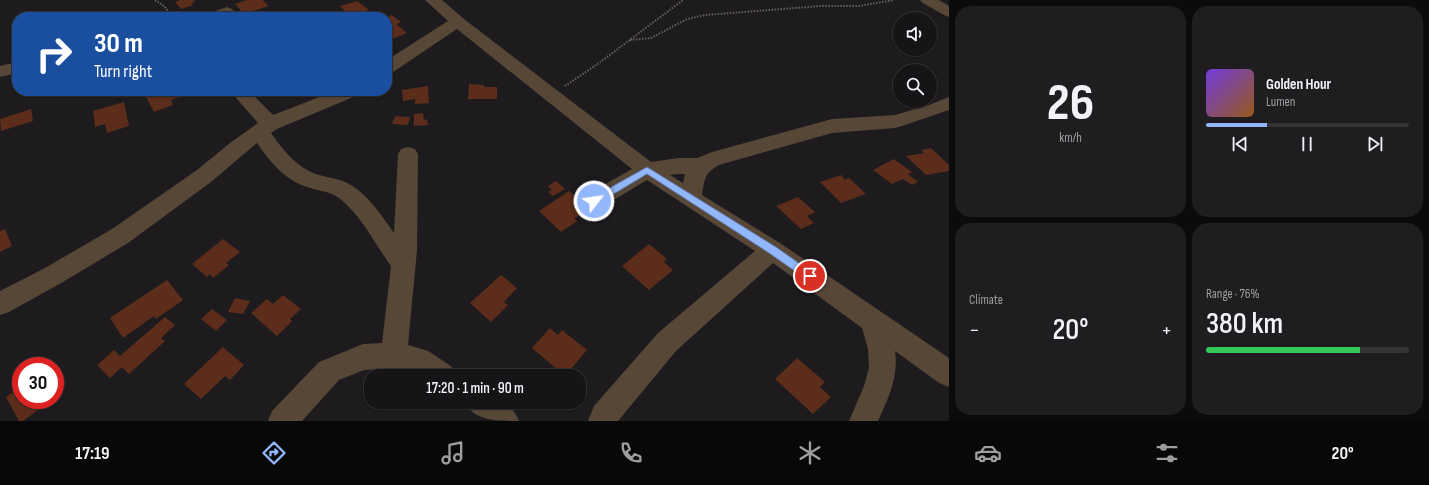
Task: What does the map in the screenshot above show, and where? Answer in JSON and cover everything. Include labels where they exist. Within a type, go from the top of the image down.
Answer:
[{"type":"street","points":[[433,0],[458,22],[647,170],[772,250],[949,374]]},
{"type":"street","points":[[928,0],[949,12]]},
{"type":"street","points":[[392,65],[458,22]]},
{"type":"street","points":[[243,96],[265,128],[290,169],[315,182],[336,185],[349,194],[364,209],[404,263]]},
{"type":"street","points":[[0,304],[54,275],[120,236],[204,176],[265,128],[340,96]]},
{"type":"street","points":[[691,199],[695,174],[701,166],[712,159],[773,144],[825,128],[895,122],[936,109],[949,103]]},
{"type":"street","points":[[394,355],[404,263],[408,154]]},
{"type":"street","points":[[594,201],[647,170],[678,166],[701,166]]},
{"type":"street","points":[[602,421],[604,416],[667,342],[772,250]]},
{"type":"street","points":[[863,421],[881,380],[882,350],[872,320]]},
{"type":"street","points":[[282,421],[329,371],[363,357],[394,355],[418,360],[431,369]]},
{"type":"street","points":[[488,409],[505,421]]},
{"type":"path","points":[[155,0],[164,6],[169,12]]},
{"type":"path","points":[[551,95],[630,40],[683,0]]},
{"type":"path","points":[[630,40],[651,38],[687,19],[697,17],[744,11],[784,10],[821,6],[859,6],[894,0]]},
{"type":"building","points":[[180,0],[194,0],[195,2],[191,3],[193,5],[181,9],[175,2]]},
{"type":"building","points":[[247,0],[263,0],[268,6],[250,12],[242,12],[235,4]]},
{"type":"building","points":[[357,1],[369,10],[362,12],[346,12],[340,6]]},
{"type":"building","points":[[392,15],[401,22],[396,24],[407,33],[392,39]]},
{"type":"building","points":[[469,84],[484,85],[484,87],[497,87],[497,99],[468,99]]},
{"type":"building","points":[[428,86],[429,103],[415,104],[415,99],[403,101],[402,90]]},
{"type":"building","points":[[146,96],[182,96],[171,100],[173,105],[154,112]]},
{"type":"building","points":[[124,102],[129,126],[107,133],[105,124],[95,127],[93,111]]},
{"type":"building","points":[[31,109],[33,121],[1,131],[0,119]]},
{"type":"building","points":[[423,113],[424,120],[427,119],[428,125],[414,126],[414,114]]},
{"type":"building","points":[[395,116],[410,117],[408,125],[392,124]]},
{"type":"building","points":[[931,148],[949,165],[949,171],[926,175],[906,156],[924,153],[921,150]]},
{"type":"building","points":[[894,159],[912,172],[908,174],[918,182],[912,185],[903,179],[892,184],[873,170]]},
{"type":"building","points":[[841,175],[845,180],[849,178],[866,194],[841,203],[820,182]]},
{"type":"building","points":[[556,181],[565,189],[553,196],[548,192],[552,190],[548,186]]},
{"type":"building","points":[[569,191],[589,208],[574,219],[577,221],[561,232],[539,211]]},
{"type":"building","points":[[798,197],[815,212],[807,216],[814,223],[801,229],[776,206]]},
{"type":"building","points":[[5,229],[12,246],[0,252],[0,231]]},
{"type":"building","points":[[223,239],[240,252],[226,263],[229,265],[213,278],[210,274],[207,277],[192,264]]},
{"type":"building","points":[[649,244],[667,259],[664,262],[673,270],[649,290],[622,266]]},
{"type":"building","points":[[501,275],[517,288],[504,302],[508,305],[491,322],[470,303]]},
{"type":"building","points":[[167,280],[183,300],[156,319],[154,316],[123,338],[110,318]]},
{"type":"building","points":[[283,295],[301,309],[290,319],[292,321],[277,336],[251,313],[267,299],[273,304]]},
{"type":"building","points":[[235,298],[250,301],[243,314],[228,312]]},
{"type":"building","points":[[212,309],[227,320],[216,331],[201,319]]},
{"type":"building","points":[[165,317],[175,325],[161,338],[165,341],[129,374],[122,367],[110,378],[97,365],[114,350],[120,356]]},
{"type":"building","points":[[550,328],[558,335],[562,330],[587,350],[571,369],[557,369],[532,348]]},
{"type":"building","points":[[223,347],[244,365],[230,380],[225,376],[201,399],[184,384]]},
{"type":"building","points":[[797,358],[825,382],[820,387],[831,397],[813,414],[775,379]]},
{"type":"building","points":[[12,393],[12,408],[6,397]]},
{"type":"building","points":[[12,409],[39,409],[23,421],[19,421]]},
{"type":"route","points":[[594,201],[647,170],[810,276]]}]
